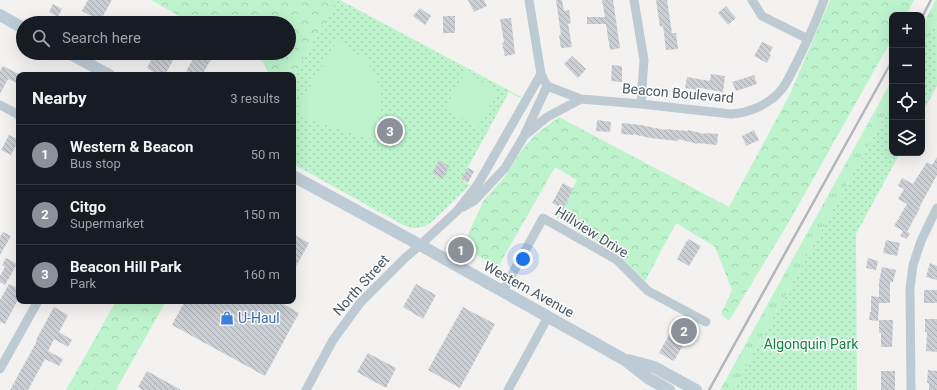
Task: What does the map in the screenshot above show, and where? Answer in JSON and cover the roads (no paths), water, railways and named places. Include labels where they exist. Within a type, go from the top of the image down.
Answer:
[{"type":"main road","points":[[0,15],[16,24]]},
{"type":"main road","points":[[82,60],[104,72]]},
{"type":"main road","name":"Western Avenue","points":[[296,178],[503,291],[625,360],[648,378],[669,390]]},
{"type":"main road","name":"Western Avenue","points":[[625,360],[654,367],[696,390]]},
{"type":"street","points":[[457,211],[475,200],[505,168],[524,136],[547,86],[541,74],[529,0]]},
{"type":"street","points":[[634,0],[644,60],[641,104]]},
{"type":"street","points":[[752,0],[762,16],[808,39]]},
{"type":"street","name":"Beacon Boulevard","points":[[547,86],[581,99],[731,114],[742,113],[759,108],[782,89],[808,39],[824,0]]},
{"type":"street","points":[[420,245],[457,211],[478,184],[541,74]]},
{"type":"street","points":[[524,136],[547,118],[581,99]]},
{"type":"street","points":[[1,108],[16,114]]},
{"type":"street","points":[[911,390],[910,289],[913,265],[921,241],[937,208]]},
{"type":"street","name":"Hillview Drive","points":[[503,291],[543,218],[617,260],[648,291],[706,322]]},
{"type":"street","name":"North Street","points":[[306,390],[333,340],[360,303],[420,245]]},
{"type":"street","points":[[0,369],[36,304]]},
{"type":"street","points":[[508,390],[548,317]]},
{"type":"railway","points":[[925,12],[931,0]]},
{"type":"railway","points":[[709,390],[889,66]]},
{"type":"place","name":"Beacon Hill Park","points":[[390,131]]},
{"type":"place","name":"Western & Beacon","points":[[461,250]]},
{"type":"place","name":"U-Haul","points":[[227,318]]},
{"type":"place","name":"Citgo","points":[[684,331]]},
{"type":"park label","name":"Algonquin Park","points":[[811,344]]}]
